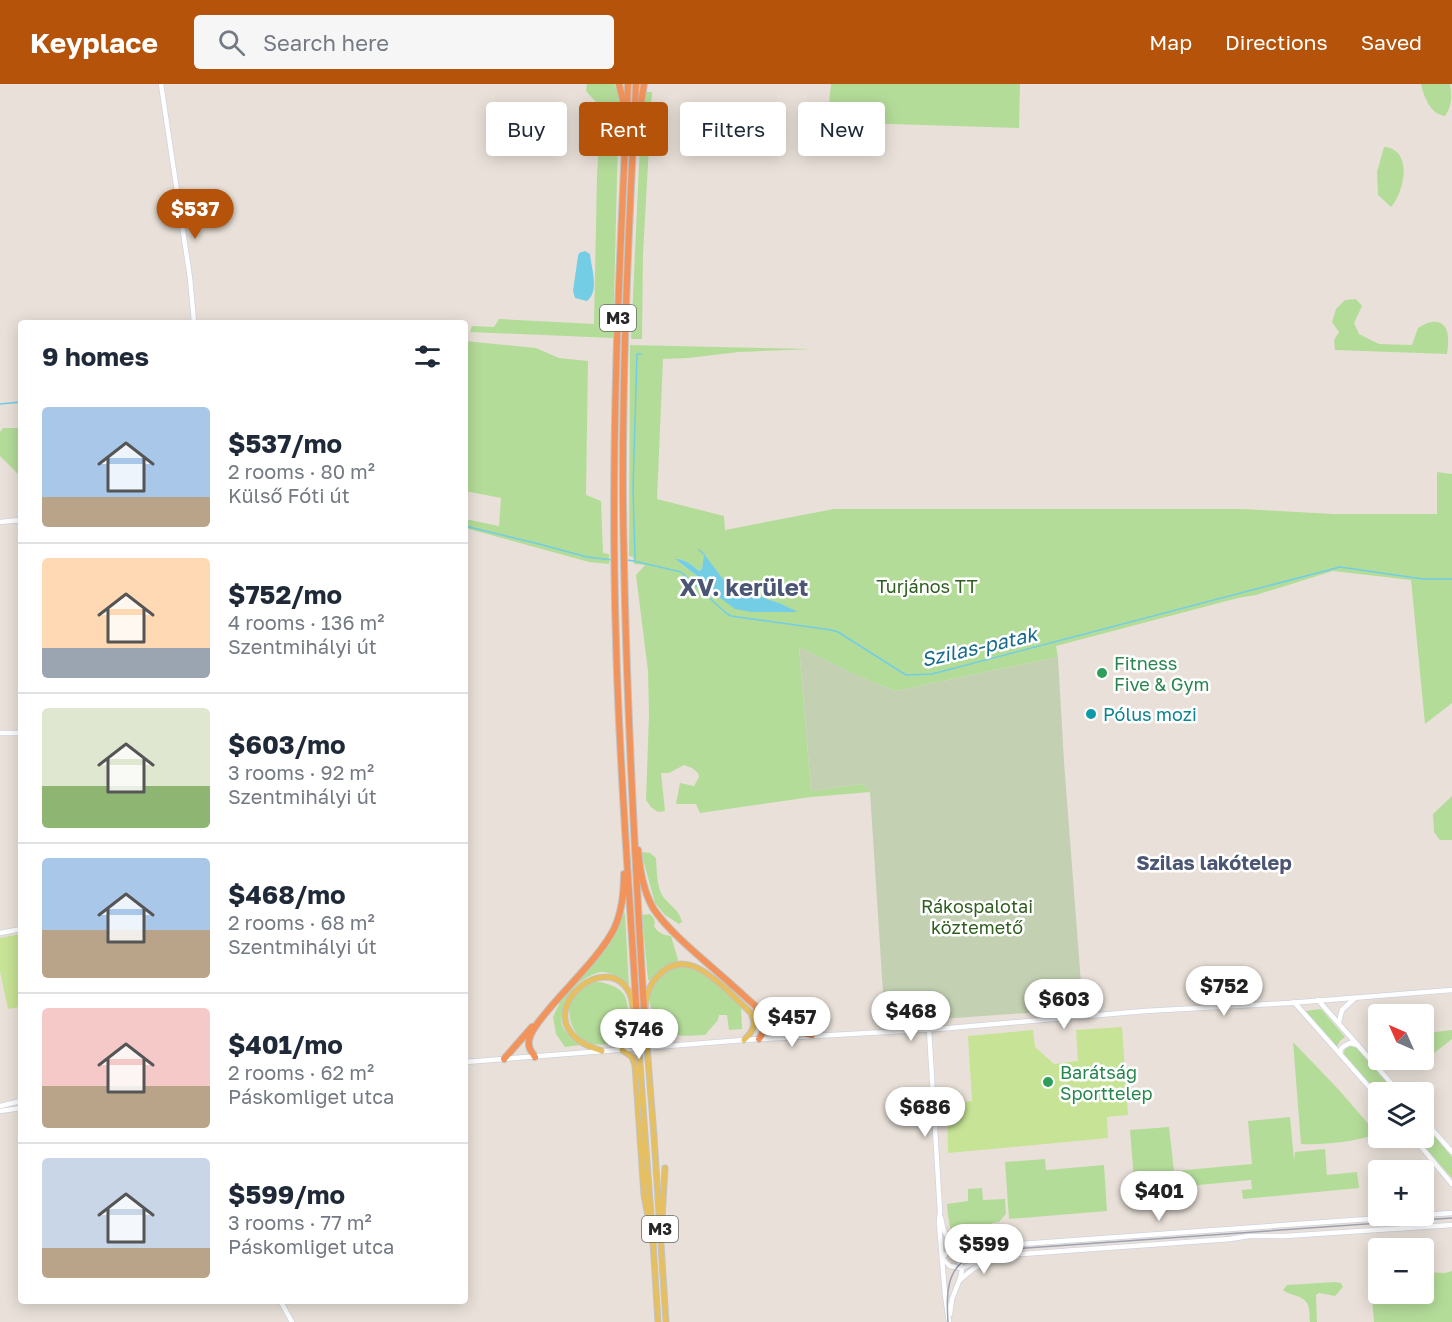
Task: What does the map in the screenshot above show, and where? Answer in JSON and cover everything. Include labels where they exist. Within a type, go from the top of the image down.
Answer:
[{"type":"highway","points":[[619,84],[625,157]]},
{"type":"highway","name":"M3","points":[[628,84],[616,389],[615,566],[625,847],[637,1020]]},
{"type":"highway","name":"M3","points":[[636,84],[624,388],[624,566],[633,825],[644,1010]]},
{"type":"highway","points":[[632,162],[644,84]]},
{"type":"highway","points":[[633,825],[636,831],[644,885],[654,909],[678,936],[753,1004],[777,1023],[799,1033],[812,1035]]},
{"type":"highway","points":[[535,1057],[529,1048],[528,1042],[531,1035],[544,1016],[603,947],[618,920],[624,883],[622,860],[625,847]]},
{"type":"highway","points":[[753,1004],[763,1023],[763,1033],[759,1039]]},
{"type":"highway","points":[[504,1059],[544,1016]]},
{"type":"main road","points":[[161,84],[190,278],[194,320]]},
{"type":"main road","points":[[0,522],[18,520]]},
{"type":"main road","points":[[0,733],[18,733]]},
{"type":"main road","points":[[0,933],[18,930]]},
{"type":"main road","points":[[644,1010],[648,991],[660,973],[674,965],[689,965],[704,971],[751,1013],[754,1020],[753,1028],[744,1040]]},
{"type":"main road","points":[[602,1052],[575,1038],[567,1027],[569,1001],[579,987],[596,978],[605,977],[619,981],[629,991],[637,1020]]},
{"type":"main road","points":[[468,1062],[1452,990]]},
{"type":"main road","points":[[1339,1022],[1342,1010],[1356,998]]},
{"type":"main road","points":[[1318,1000],[1391,1082]]},
{"type":"main road","points":[[1294,1002],[1368,1086]]},
{"type":"main road","name":"M3","points":[[644,1010],[666,1322]]},
{"type":"main road","name":"M3","points":[[637,1020],[658,1322]]},
{"type":"main road","points":[[929,1029],[939,1223],[949,1320]]},
{"type":"main road","points":[[1340,1054],[1340,1049],[1350,1043],[1360,1046]]},
{"type":"main road","points":[[621,1050],[632,1057],[635,1065],[644,1195],[653,1243]]},
{"type":"main road","points":[[0,1106],[18,1102]]},
{"type":"main road","points":[[0,1112],[18,1109]]},
{"type":"main road","points":[[1434,1131],[1452,1152]]},
{"type":"main road","points":[[1422,1148],[1452,1184]]},
{"type":"main road","points":[[661,1243],[664,1168]]},
{"type":"main road","points":[[1444,1214],[1452,1208]]},
{"type":"main road","points":[[940,1212],[946,1234],[962,1268],[952,1299],[949,1320]]},
{"type":"main road","points":[[942,1258],[953,1249],[972,1246],[1452,1213]]},
{"type":"main road","points":[[1348,1221],[1349,1232]]},
{"type":"main road","points":[[942,1258],[950,1266],[962,1268],[985,1257],[1000,1254],[1249,1236],[1285,1236],[1452,1225]]},
{"type":"main road","points":[[946,1234],[957,1243],[972,1246]]},
{"type":"main road","points":[[957,1283],[973,1269],[1000,1254]]},
{"type":"main road","points":[[282,1304],[292,1322]]},
{"type":"green space","points":[[587,84],[614,84],[619,102],[596,102],[586,91]]},
{"type":"green space","points":[[831,84],[1020,84],[1019,128],[885,124],[885,102],[829,102]]},
{"type":"green space","points":[[1421,84],[1450,84],[1451,101],[1445,116],[1435,112],[1432,108]]},
{"type":"green space","points":[[645,92],[652,92],[651,102],[644,102]]},
{"type":"green space","points":[[1384,147],[1393,149],[1403,163],[1403,182],[1391,207],[1378,195],[1377,172]]},
{"type":"green space","points":[[598,156],[618,156],[613,338],[470,332],[472,326],[494,327],[499,319],[594,324]]},
{"type":"green space","points":[[639,156],[648,156],[643,254],[642,339],[631,339]]},
{"type":"green space","points":[[1356,299],[1362,306],[1354,323],[1359,334],[1379,344],[1412,345],[1418,328],[1428,323],[1438,322],[1446,328],[1447,354],[1335,350],[1334,340],[1339,332],[1332,322],[1336,309],[1345,300]]},
{"type":"green space","points":[[468,341],[536,348],[559,358],[588,361],[586,495],[601,501],[603,553],[609,554],[609,564],[589,562],[468,529],[468,520],[499,526],[501,498],[468,492]]},
{"type":"green space","name":"Turjános TT","points":[[630,345],[813,349],[739,352],[663,359],[657,499],[724,516],[725,530],[834,509],[1243,509],[1334,514],[1437,514],[1437,472],[1452,474],[1452,703],[1425,724],[1411,580],[1333,571],[1256,595],[1056,646],[1058,657],[895,691],[799,647],[811,791],[863,784],[870,792],[811,797],[700,813],[696,804],[676,804],[680,783],[694,786],[699,777],[692,768],[684,765],[669,773],[661,773],[665,811],[658,812],[646,800],[648,671],[636,575],[645,565],[634,564],[633,557],[629,556]],"holes":[[[704,555],[723,579],[741,590],[779,603],[736,609],[712,592],[696,575],[676,560],[685,561],[699,571],[702,569]]]},
{"type":"green space","points":[[3,428],[18,428],[18,474],[0,456],[0,432]]},
{"type":"green space","name":"Rákospalotai köztemető","points":[[799,647],[895,691],[1058,657],[1083,1009],[885,1023],[870,792],[863,784],[811,791]]},
{"type":"green space","points":[[1452,796],[1452,840],[1440,840],[1434,832],[1433,814]]},
{"type":"green space","points":[[641,853],[650,853],[656,858],[660,889],[664,898],[679,914],[682,922],[679,924],[665,915],[655,903]]},
{"type":"green space","points":[[623,910],[629,986],[614,975],[604,972],[593,974],[578,984],[567,999],[561,1021],[567,1034],[581,1045],[565,1047],[556,1034],[553,1017],[562,998],[589,968]]},
{"type":"green space","points":[[650,914],[657,930],[671,936],[679,963],[662,969],[651,981],[648,980],[642,915]]},
{"type":"green space","points":[[18,935],[18,1007],[8,1009],[0,971],[0,938]]},
{"type":"green space","points":[[690,966],[702,972],[741,1005],[742,1029],[729,1030],[727,1015],[719,1015],[718,1020],[705,1035],[683,1036],[665,1031],[650,1005],[651,991],[661,975],[677,968]]},
{"type":"green space","points":[[596,982],[615,987],[626,998],[631,1041],[593,1044],[580,1038],[572,1026],[569,1011],[573,997],[580,989]]},
{"type":"green space","points":[[1321,1009],[1345,1037],[1336,1048],[1305,1011]]},
{"type":"green space","name":"Barátság Sporttelep","points":[[1122,1027],[1128,1115],[1107,1117],[1108,1138],[948,1153],[947,1103],[972,1101],[968,1036],[1033,1030],[1035,1047],[1054,1064],[1078,1061],[1076,1030]]},
{"type":"green space","points":[[1452,1030],[1452,1039],[1434,1053],[1434,1032]]},
{"type":"green space","points":[[1293,1042],[1368,1124],[1368,1136],[1339,1142],[1301,1144]]},
{"type":"green space","points":[[1355,1045],[1368,1060],[1368,1070],[1377,1070],[1387,1082],[1368,1082],[1344,1054],[1346,1047]]},
{"type":"green space","points":[[1290,1117],[1294,1160],[1295,1152],[1325,1149],[1327,1175],[1357,1172],[1359,1188],[1243,1199],[1242,1190],[1252,1189],[1251,1180],[1167,1188],[1167,1202],[1136,1205],[1130,1130],[1169,1127],[1174,1171],[1252,1164],[1248,1121]]},
{"type":"green space","points":[[1434,1136],[1452,1157],[1452,1178],[1426,1148],[1434,1148]]},
{"type":"green space","points":[[1045,1159],[1046,1170],[1104,1165],[1107,1211],[1009,1219],[1005,1162]]},
{"type":"green space","points":[[982,1188],[983,1200],[1005,1199],[1006,1214],[999,1222],[992,1223],[989,1228],[990,1238],[961,1239],[952,1232],[947,1204],[968,1201],[968,1189]]},
{"type":"green space","points":[[1452,1271],[1452,1322],[1374,1322],[1372,1304],[1434,1304],[1434,1272]]},
{"type":"green space","points":[[1341,1283],[1343,1287],[1335,1296],[1319,1293],[1316,1295],[1317,1322],[1310,1322],[1305,1300],[1283,1290],[1287,1285]]},
{"type":"water","points":[[585,251],[590,254],[594,279],[593,291],[587,301],[575,298],[573,291],[578,256],[579,253]]},
{"type":"water","points":[[704,554],[723,579],[741,590],[798,612],[752,612],[735,609],[675,559],[685,561],[699,571],[702,569]]},
{"type":"waterway","points":[[635,559],[633,489],[637,354],[641,354]]},
{"type":"waterway","name":"Szilas-patak","points":[[0,404],[18,402]]},
{"type":"waterway","name":"Szilas-patak","points":[[468,527],[587,557],[613,560]]},
{"type":"waterway","points":[[699,550],[704,554]]},
{"type":"waterway","name":"Szilas-patak","points":[[627,560],[681,572],[731,616],[838,632],[906,675],[932,674],[1340,567],[1423,579],[1452,579]]},
{"type":"tram line","points":[[948,1322],[947,1298],[951,1278],[962,1262],[985,1251],[1452,1218]]},
{"type":"place","name":"Fitness Five & Gym","points":[[1102,673]]},
{"type":"place","name":"Pólus mozi","points":[[1091,714]]},
{"type":"place","name":"Barátság Sporttelep","points":[[1048,1082]]},
{"type":"district","name":"XV. kerület","points":[[744,586]]},
{"type":"district","name":"Szilas lakótelep","points":[[1214,862]]}]
